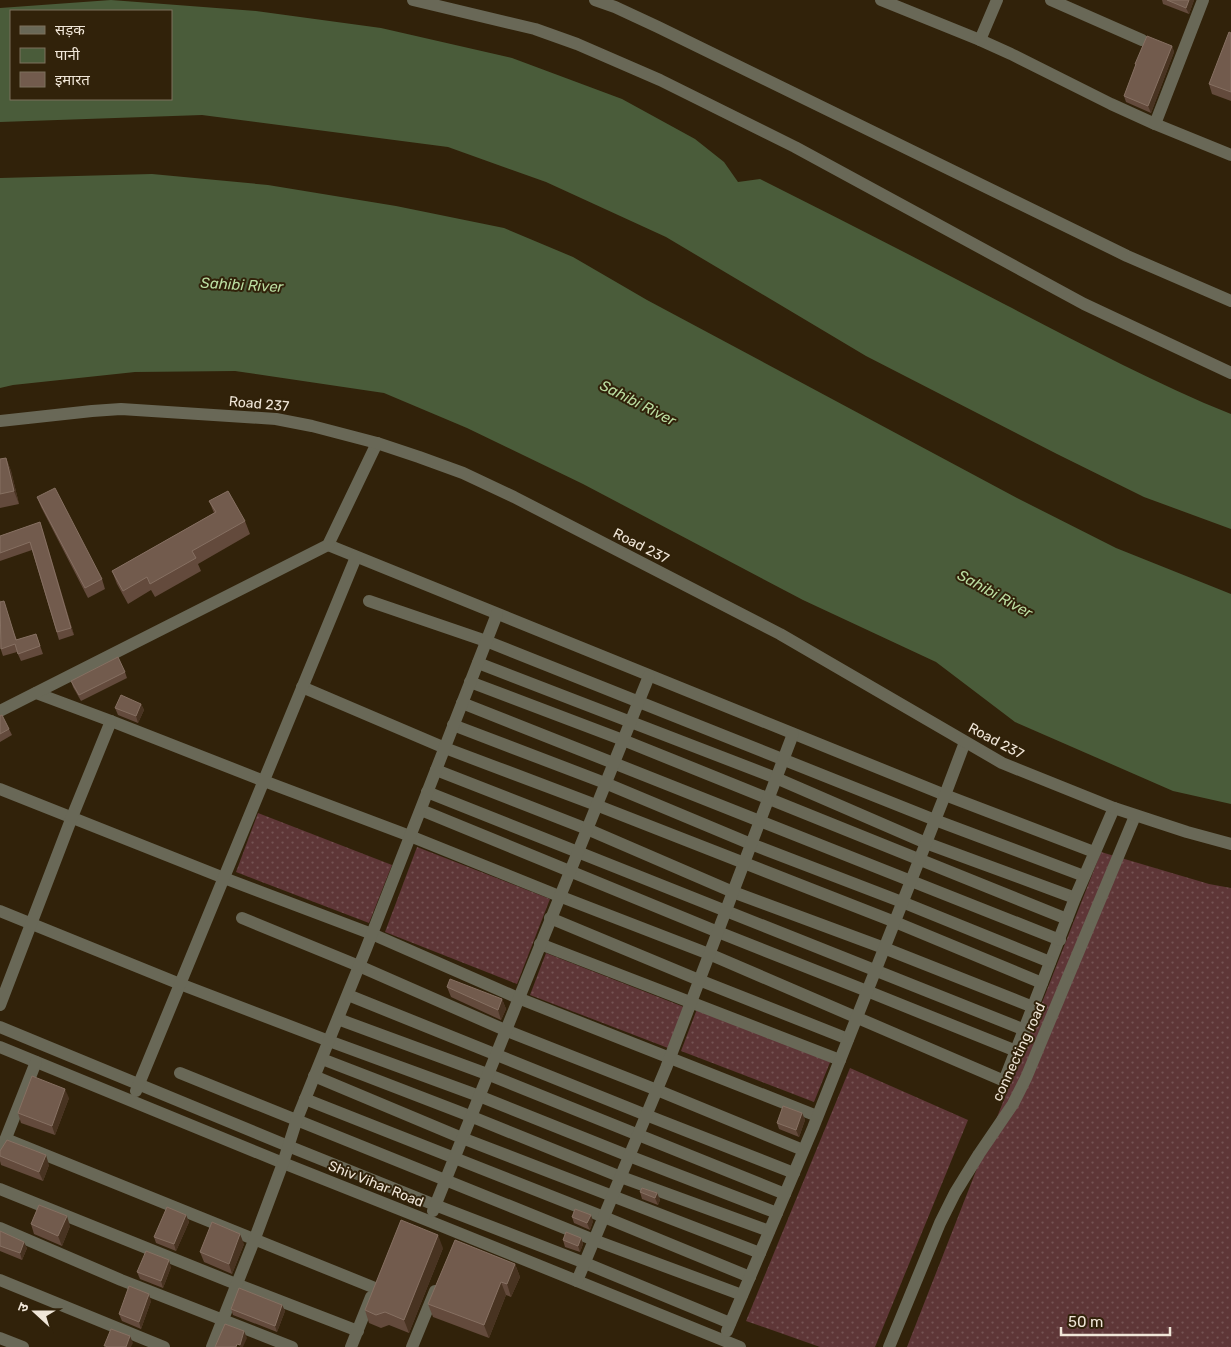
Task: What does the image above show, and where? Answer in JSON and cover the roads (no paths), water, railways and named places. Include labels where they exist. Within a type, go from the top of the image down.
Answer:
[{"type":"street","points":[[413,0],[535,29],[576,44],[660,80],[795,147],[1084,304],[1231,373]]},
{"type":"street","points":[[595,0],[667,32],[1127,256],[1231,301]]},
{"type":"street","points":[[881,0],[1011,54],[1155,124],[1230,153]]},
{"type":"street","points":[[980,40],[997,0]]},
{"type":"street","points":[[1051,0],[1142,40]]},
{"type":"street","points":[[1155,124],[1203,0]]},
{"type":"street","name":"Road 237","points":[[0,421],[121,409],[276,419],[312,426],[377,443],[419,457],[463,473],[514,497],[780,634],[1002,763],[1136,816],[1231,844]]},
{"type":"street","points":[[0,711],[328,545],[377,443]]},
{"type":"street","points":[[328,545],[945,795],[1094,852]]},
{"type":"street","points":[[132,1101],[356,557]]},
{"type":"street","points":[[369,601],[486,641],[935,820],[1084,876]]},
{"type":"street","points":[[212,1347],[283,1163],[297,1119],[348,995],[497,614]]},
{"type":"street","points":[[478,663],[776,778],[926,843],[1075,898]]},
{"type":"street","points":[[428,1220],[649,676]]},
{"type":"street","points":[[470,682],[623,740],[1067,919]]},
{"type":"street","points":[[302,687],[445,748],[895,922],[1042,983]]},
{"type":"street","points":[[36,694],[410,836],[709,954],[1002,1080],[1006,1076],[1025,1030],[1075,898],[1114,808]]},
{"type":"street","points":[[462,703],[1060,940]]},
{"type":"street","points":[[0,1004],[111,721]]},
{"type":"street","points":[[453,725],[605,783],[751,844],[1050,962]]},
{"type":"street","points":[[577,1281],[670,1058],[793,734]]},
{"type":"street","points":[[723,1340],[840,1060],[965,742]]},
{"type":"street","points":[[436,770],[587,829],[733,892],[884,948],[1033,1007]]},
{"type":"street","points":[[0,788],[224,878],[372,934],[518,998],[817,1116]]},
{"type":"street","points":[[427,792],[1025,1030]]},
{"type":"street","points":[[421,810],[569,872],[1016,1051]]},
{"type":"street","name":"connecting road","points":[[889,1347],[940,1223],[955,1193],[1013,1104],[1026,1078],[1136,816]]},
{"type":"street","points":[[0,911],[180,984],[479,1096],[777,1213]]},
{"type":"street","points":[[242,918],[359,966],[505,1030],[803,1150]]},
{"type":"street","points":[[550,918],[848,1039]]},
{"type":"street","points":[[540,944],[840,1060]]},
{"type":"street","points":[[348,995],[794,1173]]},
{"type":"street","points":[[338,1019],[487,1074],[785,1194]]},
{"type":"street","points":[[0,1027],[288,1146],[585,1263],[730,1323]]},
{"type":"street","name":"Shiv Vihar Road","points":[[0,1047],[283,1163],[404,1216],[428,1220],[457,1237],[577,1281],[740,1347]]},
{"type":"street","points":[[322,1059],[621,1177],[769,1231]]},
{"type":"street","points":[[0,1154],[36,1062]]},
{"type":"street","points":[[180,1073],[594,1240],[742,1295]]},
{"type":"street","points":[[314,1076],[462,1138],[760,1253]]},
{"type":"street","points":[[305,1099],[604,1217],[750,1278]]},
{"type":"street","points":[[6,1139],[255,1238],[377,1284],[351,1347]]},
{"type":"street","points":[[0,1189],[358,1331]]},
{"type":"street","points":[[0,1228],[120,1280],[292,1347]]},
{"type":"street","points":[[412,1347],[440,1277]]},
{"type":"street","points":[[0,1280],[164,1347]]},
{"type":"street","points":[[0,1338],[23,1347]]},
{"type":"water","points":[[111,0],[256,11],[381,28],[512,58],[622,99],[695,139],[724,162],[738,182],[760,179],[1117,362],[1231,414],[1231,529],[1144,497],[866,356],[666,237],[546,182],[448,147],[202,115],[0,122],[0,8]]},
{"type":"water","name":"Sahibi River","points":[[152,174],[268,185],[396,206],[504,228],[573,257],[647,300],[1017,498],[1116,548],[1231,594],[1231,804],[1173,791],[1015,722],[936,662],[803,600],[583,484],[467,428],[384,393],[235,371],[135,372],[0,388],[0,178]]}]
